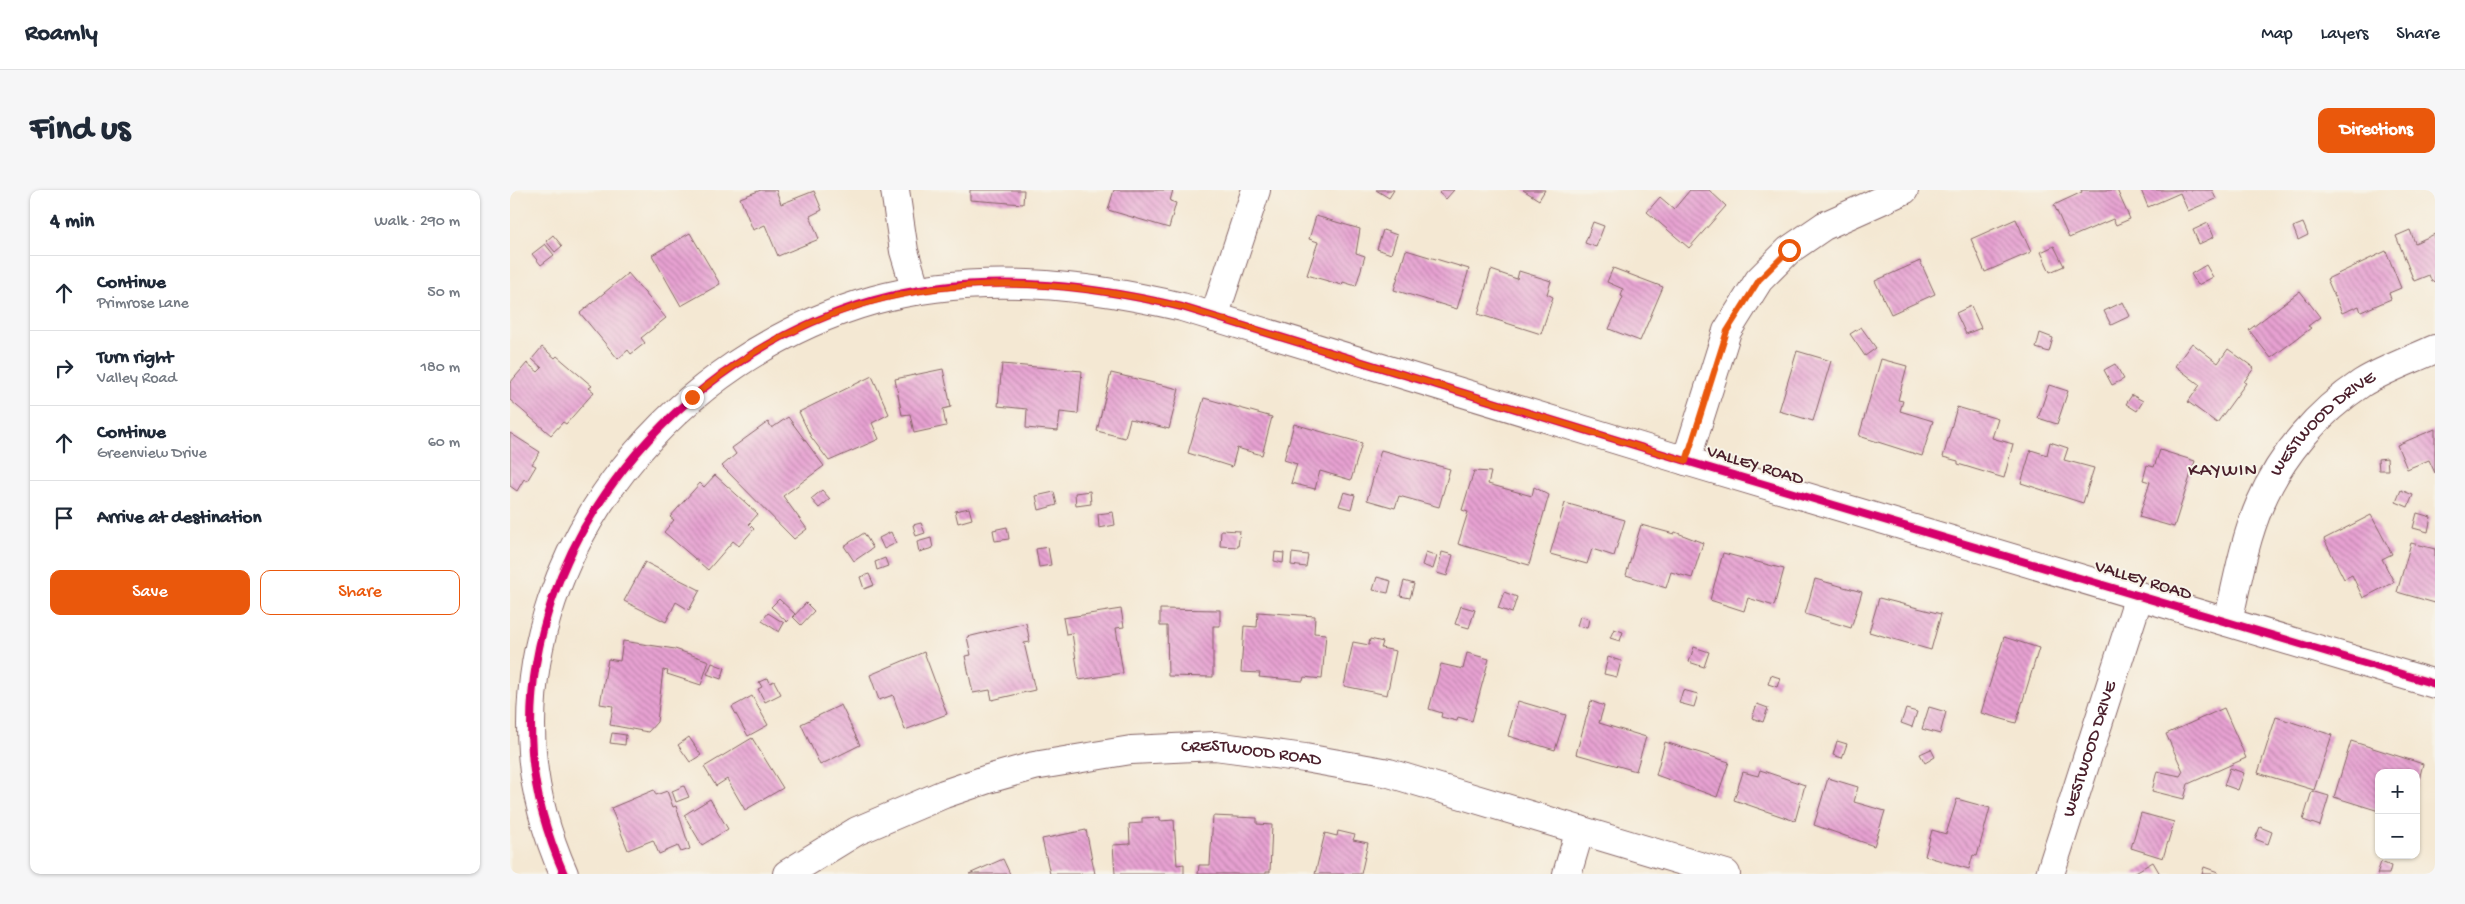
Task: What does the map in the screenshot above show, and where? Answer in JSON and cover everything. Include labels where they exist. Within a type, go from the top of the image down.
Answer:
[{"type":"street","points":[[895,190],[904,251],[916,291]]},
{"type":"street","points":[[1214,317],[1256,190]]},
{"type":"street","points":[[1686,461],[1727,331],[1759,280],[1789,250],[1824,226],[1904,190]]},
{"type":"street","name":"VALLEY ROAD","points":[[564,874],[550,839],[536,785],[532,753],[532,690],[543,626],[553,596],[586,524],[608,489],[656,431],[692,397],[725,372],[760,349],[804,326],[875,300],[916,291],[1004,284],[1077,287],[1130,294],[1214,317],[1686,461],[2435,684]]},
{"type":"street","name":"WESTWOOD DRIVE","points":[[2228,622],[2249,537],[2260,505],[2294,445],[2326,412],[2362,384],[2382,372],[2435,350]]},
{"type":"street","name":"WESTWOOD DRIVE","points":[[2050,874],[2139,596]]},
{"type":"street","name":"CRESTWOOD ROAD","points":[[787,874],[857,831],[944,794],[988,779],[1034,766],[1168,746],[1215,746],[1262,751],[1389,773],[1726,874]]},
{"type":"street","points":[[1567,874],[1580,830]]},
{"type":"building","points":[[761,190],[776,190],[781,204],[814,191],[822,210],[810,216],[819,239],[778,256],[765,225],[753,230],[740,198]]},
{"type":"building","points":[[970,190],[1024,190],[1023,204],[970,200]]},
{"type":"building","points":[[1114,190],[1173,190],[1170,201],[1176,203],[1169,228],[1108,210]]},
{"type":"building","points":[[1376,190],[1394,190],[1389,198]]},
{"type":"building","points":[[1442,190],[1454,190],[1446,199],[1439,193]]},
{"type":"building","points":[[1523,190],[1545,190],[1539,200]]},
{"type":"building","points":[[1690,190],[1709,190],[1726,206],[1689,248],[1647,212],[1660,197],[1674,209]]},
{"type":"building","points":[[2081,190],[2117,190],[2130,219],[2116,225],[2113,219],[2069,238],[2054,205],[2082,192]]},
{"type":"building","points":[[2141,190],[2212,190],[2216,199],[2188,211],[2180,193],[2148,207]]},
{"type":"building","points":[[1316,216],[1360,229],[1356,253],[1365,256],[1356,286],[1343,282],[1342,285],[1307,275],[1318,242],[1309,239]]},
{"type":"building","points":[[2016,219],[2031,252],[1985,272],[1971,239]]},
{"type":"building","points":[[1593,222],[1604,226],[1596,247],[1585,243]]},
{"type":"building","points":[[2208,223],[2214,237],[2199,244],[2193,230]]},
{"type":"building","points":[[2303,223],[2308,235],[2298,240],[2293,227]]},
{"type":"building","points":[[1383,230],[1397,235],[1391,254],[1377,249]]},
{"type":"building","points":[[2410,230],[2415,243],[2435,234],[2435,281],[2432,282],[2429,275],[2414,281],[2396,236]]},
{"type":"building","points":[[690,233],[720,284],[681,306],[652,255]]},
{"type":"building","points":[[553,235],[562,246],[555,252],[546,241]]},
{"type":"building","points":[[545,244],[554,255],[541,265],[532,254]]},
{"type":"building","points":[[2054,246],[2064,266],[2050,272],[2041,252]]},
{"type":"building","points":[[1406,250],[1469,269],[1457,309],[1394,290]]},
{"type":"building","points":[[2386,251],[2401,288],[2389,293],[2391,299],[2361,312],[2359,306],[2342,313],[2327,279]]},
{"type":"building","points":[[1920,261],[1935,294],[1891,314],[1875,281]]},
{"type":"building","points":[[2206,265],[2213,277],[2198,285],[2191,274]]},
{"type":"building","points":[[1613,268],[1663,287],[1640,341],[1609,329],[1623,297],[1621,296],[1623,289],[1607,282]]},
{"type":"building","points":[[1491,270],[1517,279],[1519,271],[1551,281],[1547,294],[1553,297],[1541,334],[1478,314]]},
{"type":"building","points":[[628,273],[666,318],[641,338],[645,343],[631,354],[628,350],[618,359],[580,313]]},
{"type":"building","points":[[2300,291],[2320,317],[2308,326],[2311,328],[2271,358],[2249,330]]},
{"type":"building","points":[[2123,302],[2130,316],[2111,325],[2104,311]]},
{"type":"building","points":[[1971,306],[1981,328],[1966,334],[1956,313]]},
{"type":"building","points":[[1861,327],[1876,348],[1865,356],[1850,334]]},
{"type":"building","points":[[2040,333],[2053,338],[2049,352],[2036,348]]},
{"type":"building","points":[[2192,343],[2218,363],[2228,349],[2254,368],[2244,382],[2246,383],[2217,423],[2188,402],[2200,385],[2175,366]]},
{"type":"building","points":[[542,347],[555,358],[557,356],[592,386],[589,388],[594,392],[566,424],[563,422],[551,435],[510,400],[510,383],[527,363],[538,372],[542,368],[532,359]]},
{"type":"building","points":[[1797,351],[1831,361],[1813,421],[1779,411]]},
{"type":"building","points":[[1881,359],[1907,366],[1898,400],[1903,401],[1900,411],[1933,421],[1922,456],[1859,436]]},
{"type":"building","points":[[1002,364],[1082,371],[1078,414],[1060,412],[1058,431],[1026,428],[1027,409],[998,406]]},
{"type":"building","points":[[2115,364],[2124,379],[2112,385],[2104,370]]},
{"type":"building","points":[[943,369],[951,407],[943,409],[946,426],[914,433],[910,414],[902,415],[895,379]]},
{"type":"building","points":[[1111,373],[1179,389],[1169,429],[1130,419],[1125,438],[1097,431]]},
{"type":"building","points":[[872,376],[889,414],[872,423],[879,439],[829,461],[811,437],[799,412]]},
{"type":"building","points":[[2049,385],[2068,391],[2057,424],[2038,418]]},
{"type":"building","points":[[2132,395],[2143,401],[2137,411],[2126,404]]},
{"type":"building","points":[[1204,398],[1272,417],[1262,455],[1237,448],[1232,467],[1188,453]]},
{"type":"building","points":[[1957,407],[1998,419],[1992,438],[2013,444],[2004,478],[1958,464],[1958,461],[1943,457]]},
{"type":"building","points":[[788,417],[824,466],[783,496],[807,529],[794,539],[722,466],[736,454],[732,448],[768,422],[772,428]]},
{"type":"building","points":[[1294,424],[1362,443],[1351,480],[1320,471],[1315,489],[1291,483],[1297,464],[1284,460]]},
{"type":"building","points":[[2435,429],[2435,473],[2429,460],[2407,469],[2397,445]]},
{"type":"building","points":[[510,433],[540,452],[532,464],[536,466],[527,481],[524,479],[517,491],[510,486]]},
{"type":"building","points":[[2050,442],[2068,448],[2064,460],[2094,468],[2083,503],[2021,483],[2031,450],[2047,455]]},
{"type":"building","points":[[1381,450],[1450,469],[1439,507],[1399,496],[1395,508],[1367,500]]},
{"type":"building","points":[[2160,450],[2195,461],[2174,527],[2139,517],[2150,482],[2143,480],[2147,465],[2154,467]]},
{"type":"building","points":[[2387,458],[2388,470],[2379,470],[2378,459]]},
{"type":"building","points":[[1474,471],[1491,472],[1488,484],[1532,496],[1534,487],[1549,495],[1529,565],[1458,544],[1468,512],[1462,510]]},
{"type":"building","points":[[715,475],[758,514],[749,524],[754,529],[739,546],[733,541],[708,570],[664,532],[674,520],[670,517],[700,483],[704,487]]},
{"type":"building","points":[[822,490],[830,499],[819,508],[811,499]]},
{"type":"building","points":[[2401,490],[2413,495],[2408,507],[2396,502]]},
{"type":"building","points":[[1090,491],[1091,504],[1076,506],[1075,493]]},
{"type":"building","points":[[1054,492],[1057,505],[1039,510],[1036,496]]},
{"type":"building","points":[[1344,492],[1355,495],[1351,509],[1339,506]]},
{"type":"building","points":[[1565,503],[1625,520],[1614,556],[1592,549],[1587,564],[1550,554]]},
{"type":"building","points":[[969,508],[972,519],[958,523],[955,511]]},
{"type":"building","points":[[1113,512],[1115,525],[1099,528],[1098,514]]},
{"type":"building","points":[[2417,513],[2431,517],[2428,532],[2413,528]]},
{"type":"building","points":[[2371,515],[2392,554],[2382,559],[2394,582],[2363,598],[2352,575],[2344,579],[2324,539]]},
{"type":"building","points":[[921,523],[925,533],[916,536],[913,525]]},
{"type":"building","points":[[1641,525],[1674,534],[1675,532],[1703,543],[1692,578],[1671,572],[1666,588],[1626,575]]},
{"type":"building","points":[[1007,527],[1009,539],[995,541],[993,530]]},
{"type":"building","points":[[1221,530],[1240,531],[1238,547],[1220,546]]},
{"type":"building","points":[[891,532],[896,543],[884,549],[879,538]]},
{"type":"building","points":[[864,533],[873,548],[854,561],[844,546]]},
{"type":"building","points":[[931,538],[933,548],[919,552],[917,542]]},
{"type":"building","points":[[2411,543],[2435,549],[2435,603],[2397,592]]},
{"type":"building","points":[[1048,547],[1051,565],[1039,567],[1036,549]]},
{"type":"building","points":[[1275,552],[1284,553],[1283,563],[1274,561]]},
{"type":"building","points":[[1426,552],[1437,556],[1433,569],[1422,565]]},
{"type":"building","points":[[1442,552],[1453,555],[1447,576],[1437,573]]},
{"type":"building","points":[[1292,553],[1308,555],[1306,567],[1291,565]]},
{"type":"building","points":[[1723,553],[1784,569],[1774,606],[1748,598],[1744,611],[1710,600]]},
{"type":"building","points":[[885,558],[888,566],[877,570],[875,562]]},
{"type":"building","points":[[645,562],[700,590],[689,610],[676,602],[666,622],[624,601]]},
{"type":"building","points":[[869,574],[874,585],[864,589],[860,577]]},
{"type":"building","points":[[1377,577],[1391,581],[1388,593],[1373,590]]},
{"type":"building","points":[[1815,579],[1862,592],[1851,628],[1805,614]]},
{"type":"building","points":[[1404,581],[1414,584],[1410,598],[1400,596]]},
{"type":"building","points":[[1504,592],[1517,597],[1512,613],[1498,608]]},
{"type":"building","points":[[1879,598],[1941,614],[1931,650],[1869,632]]},
{"type":"building","points":[[779,599],[795,614],[787,622],[771,607]]},
{"type":"building","points":[[806,603],[814,611],[801,625],[793,617]]},
{"type":"building","points":[[1461,606],[1475,610],[1469,628],[1455,624]]},
{"type":"building","points":[[1121,609],[1124,627],[1116,628],[1123,673],[1079,680],[1072,633],[1066,634],[1063,618]]},
{"type":"building","points":[[1160,609],[1220,610],[1220,626],[1213,626],[1213,677],[1168,676],[1167,626],[1160,626]]},
{"type":"building","points":[[1258,612],[1315,616],[1314,633],[1326,634],[1322,679],[1304,677],[1303,681],[1259,677],[1260,673],[1241,672],[1244,626],[1257,627]]},
{"type":"building","points":[[768,613],[784,623],[779,632],[762,621]]},
{"type":"building","points":[[1580,616],[1589,619],[1587,628],[1577,626]]},
{"type":"building","points":[[1026,623],[1030,642],[1024,643],[1035,690],[992,700],[990,690],[973,693],[965,656],[971,655],[967,637]]},
{"type":"building","points":[[1614,629],[1623,632],[1620,641],[1610,638]]},
{"type":"building","points":[[2004,637],[2039,648],[2016,723],[1981,713]]},
{"type":"building","points":[[1370,639],[1383,642],[1381,648],[1396,651],[1387,695],[1344,686],[1353,642],[1369,645]]},
{"type":"building","points":[[623,641],[675,649],[709,661],[701,685],[667,674],[668,671],[663,670],[657,722],[648,732],[610,725],[613,706],[600,704],[608,659],[620,661]]},
{"type":"building","points":[[1694,647],[1709,652],[1704,667],[1689,662]]},
{"type":"building","points":[[924,652],[947,714],[905,730],[893,695],[879,700],[870,675]]},
{"type":"building","points":[[1467,653],[1489,659],[1472,721],[1458,717],[1457,721],[1441,717],[1442,713],[1429,709],[1441,664],[1463,669]]},
{"type":"building","points":[[1608,657],[1621,661],[1617,677],[1604,674]]},
{"type":"building","points":[[712,663],[725,668],[721,679],[707,674]]},
{"type":"building","points":[[1771,675],[1780,678],[1777,687],[1768,684]]},
{"type":"building","points":[[768,678],[770,683],[774,681],[781,694],[765,702],[758,689],[762,687],[759,682]]},
{"type":"building","points":[[1683,690],[1698,694],[1694,707],[1679,703]]},
{"type":"building","points":[[752,696],[768,725],[748,736],[732,707]]},
{"type":"building","points":[[1518,701],[1566,715],[1555,750],[1508,736]]},
{"type":"building","points":[[1591,701],[1604,706],[1599,723],[1646,737],[1636,771],[1576,754]]},
{"type":"building","points":[[1757,704],[1768,708],[1763,722],[1752,718]]},
{"type":"building","points":[[841,705],[860,745],[820,765],[801,724]]},
{"type":"building","points":[[1929,707],[1946,712],[1940,734],[1922,729]]},
{"type":"building","points":[[2224,708],[2246,758],[2188,784],[2184,799],[2152,791],[2157,771],[2180,776],[2183,771],[2166,734]]},
{"type":"building","points":[[1906,709],[1917,712],[1912,727],[1901,723]]},
{"type":"building","points":[[2276,717],[2332,735],[2314,790],[2258,773]]},
{"type":"building","points":[[612,733],[626,735],[625,745],[610,743]]},
{"type":"building","points":[[689,737],[701,755],[690,762],[678,745]]},
{"type":"building","points":[[752,738],[783,788],[745,810],[727,779],[716,786],[704,767]]},
{"type":"building","points":[[1837,741],[1847,744],[1842,758],[1833,755]]},
{"type":"building","points":[[2351,741],[2423,764],[2420,776],[2420,769],[2375,769],[2375,810],[2334,797]]},
{"type":"building","points":[[1665,742],[1729,762],[1717,797],[1656,775]]},
{"type":"building","points":[[1931,749],[1935,757],[1925,763],[1920,754]]},
{"type":"building","points":[[2230,768],[2244,773],[2238,790],[2224,785]]},
{"type":"building","points":[[1760,770],[1805,785],[1795,821],[1734,800],[1743,772],[1758,776]]},
{"type":"building","points":[[1828,778],[1858,787],[1854,802],[1885,811],[1874,846],[1814,825]]},
{"type":"building","points":[[684,786],[689,797],[676,802],[672,791]]},
{"type":"building","points":[[654,790],[656,795],[667,791],[673,807],[676,806],[690,849],[681,852],[678,846],[659,854],[653,840],[628,850],[611,808]]},
{"type":"building","points":[[2312,791],[2329,796],[2320,826],[2303,820]]},
{"type":"building","points":[[710,799],[728,829],[702,845],[684,815]]},
{"type":"building","points":[[1957,799],[1990,808],[1977,856],[1973,855],[1969,869],[1925,856],[1932,830],[1946,834]]},
{"type":"building","points":[[2141,813],[2174,822],[2163,858],[2131,848]]},
{"type":"building","points":[[1213,816],[1257,818],[1257,824],[1272,825],[1270,872],[1266,872],[1266,874],[1198,874],[1199,865],[1210,865]]},
{"type":"building","points":[[1160,817],[1160,821],[1174,820],[1177,865],[1184,864],[1184,874],[1115,874],[1113,845],[1130,844],[1129,824],[1142,823],[1142,818]]},
{"type":"building","points":[[2260,827],[2272,832],[2268,844],[2255,839]]},
{"type":"building","points":[[1086,830],[1095,874],[1050,874],[1042,839]]},
{"type":"building","points":[[1338,831],[1355,835],[1353,840],[1368,843],[1361,874],[1315,874],[1325,833],[1337,836]]},
{"type":"building","points":[[1003,859],[1010,874],[969,874]]},
{"type":"building","points":[[2153,862],[2160,874],[2132,874]]},
{"type":"building","points":[[2381,862],[2391,866],[2389,874],[2377,874]]},
{"type":"building","points":[[2204,867],[2218,872],[2217,874],[2202,874]]},
{"type":"cycle path","points":[[564,874],[552,844],[536,783],[532,752],[534,675],[552,601],[582,532],[624,468],[676,412],[736,364],[803,327],[874,300],[912,291],[951,286],[1028,284],[1067,287],[1106,292],[1182,307],[1686,461],[2435,684]]},
{"type":"district","name":"KAYWIN","points":[[2223,471]]},
{"type":"route","points":[[692,397],[760,349],[797,329],[835,313],[875,300],[916,291],[969,285],[1022,283],[1077,287],[1130,294],[1182,307],[1686,461],[1727,331],[1735,315],[1759,280],[1789,250]]}]
